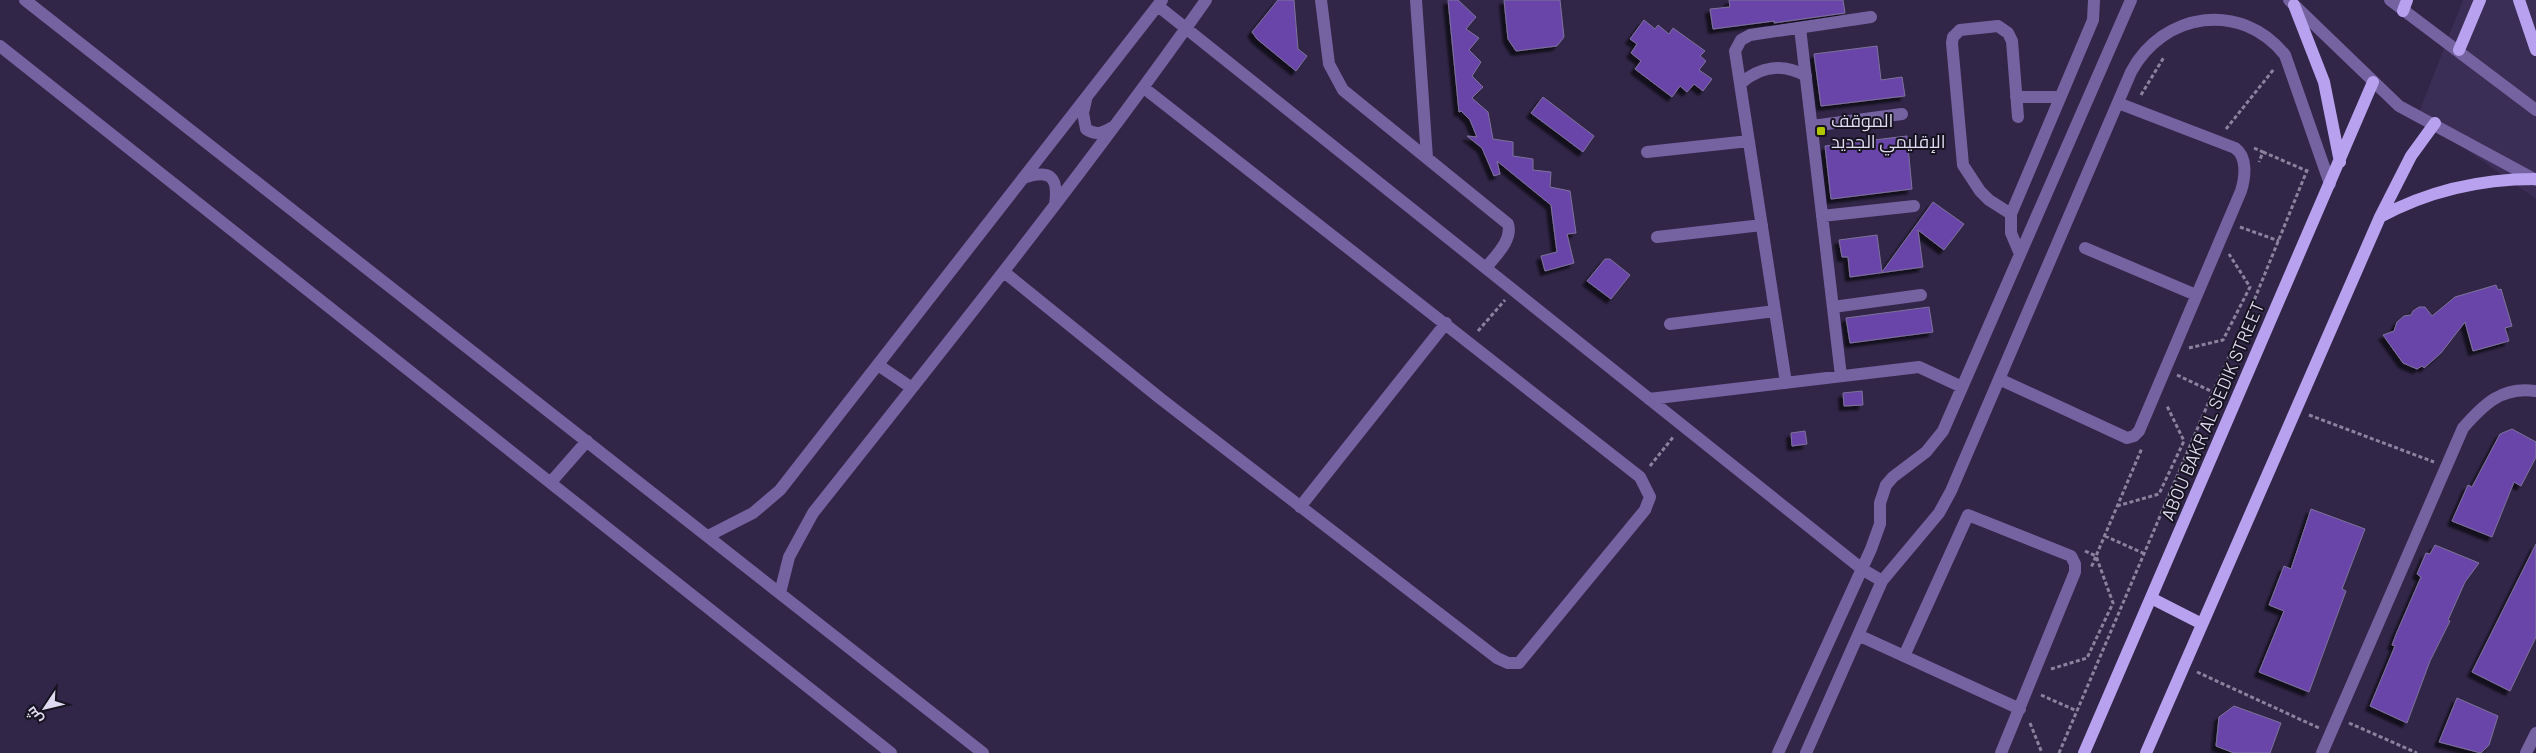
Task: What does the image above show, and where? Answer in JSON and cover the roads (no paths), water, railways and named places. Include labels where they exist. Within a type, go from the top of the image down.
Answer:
[{"type":"main road","points":[[2459,50],[2480,0]]},
{"type":"main road","points":[[2519,0],[2536,50]]},
{"type":"main road","points":[[2291,2],[2324,82],[2340,163]]},
{"type":"main road","name":"ABOU BAKR AL SEDIK STREET","points":[[2084,753],[2340,163],[2373,82]]},
{"type":"main road","points":[[2146,753],[2380,217],[2411,156],[2435,123]]},
{"type":"main road","points":[[2380,217],[2399,207],[2453,188],[2509,179],[2536,180]]},
{"type":"main road","points":[[2151,598],[2202,624]]},
{"type":"street","points":[[26,0],[983,753]]},
{"type":"street","points":[[780,593],[789,556],[804,526],[1004,272],[1144,88],[1206,0]]},
{"type":"street","points":[[1321,0],[1327,54],[1337,82],[1349,97],[1508,224],[1510,230],[1507,240],[1486,268]]},
{"type":"street","points":[[1416,0],[1427,158]]},
{"type":"street","points":[[2020,254],[2011,233],[2011,214],[2093,20],[2094,0]]},
{"type":"street","points":[[1778,753],[1877,535],[1880,524],[1880,503],[1886,485],[1893,477],[1926,452],[1943,430],[2131,0]]},
{"type":"street","points":[[2390,0],[2405,5],[2536,110]]},
{"type":"street","points":[[2291,2],[2398,106],[2435,123],[2536,180]]},
{"type":"street","points":[[708,536],[753,513],[780,490],[1160,3],[1186,28],[1683,426],[1862,569],[1882,581]]},
{"type":"street","points":[[1786,383],[1735,51],[1741,40],[1750,35],[1871,17]]},
{"type":"street","points":[[1806,753],[1882,581],[1943,507],[2138,58],[2159,36],[2172,28],[2202,19],[2217,18],[2247,25],[2270,38],[2284,55],[2330,184]]},
{"type":"street","points":[[2011,214],[1994,204],[1980,191],[1963,166],[1952,42],[1956,32],[1964,28],[1998,26],[2008,33],[2012,41],[2018,117]]},
{"type":"street","points":[[1800,28],[1841,376]]},
{"type":"street","points":[[0,46],[891,753]]},
{"type":"street","points":[[1740,84],[1757,72],[1772,68],[1787,68],[1806,76]]},
{"type":"street","points":[[1004,272],[1161,399],[1497,658],[1508,664],[1519,663],[1645,510],[1650,497],[1640,477],[1144,88]]},
{"type":"street","points":[[2016,97],[2060,96]]},
{"type":"street","points":[[1086,97],[1083,113],[1086,129],[1092,133],[1101,134],[1114,127]]},
{"type":"street","points":[[2000,379],[2128,438],[2134,436],[2139,431],[2241,191],[2244,177],[2241,155],[2234,148],[2118,103]]},
{"type":"street","points":[[1812,126],[1902,114]]},
{"type":"street","points":[[1647,152],[1749,141]]},
{"type":"street","points":[[1023,178],[1036,174],[1047,174],[1051,177],[1056,182],[1055,205]]},
{"type":"street","points":[[1822,216],[1914,206]]},
{"type":"street","points":[[1658,237],[1762,225]]},
{"type":"street","points":[[2085,248],[2196,295]]},
{"type":"street","points":[[1833,307],[1921,295]]},
{"type":"street","points":[[1670,324],[1775,312]]},
{"type":"street","points":[[1300,506],[1446,323]]},
{"type":"street","points":[[878,365],[912,388]]},
{"type":"street","points":[[1650,399],[1919,367],[1962,387]]},
{"type":"street","points":[[2322,753],[2463,428],[2491,399],[2506,392],[2523,389],[2536,391]]},
{"type":"street","points":[[551,482],[587,441]]},
{"type":"street","points":[[1904,656],[1968,515],[2067,554],[2074,560],[2075,572],[2001,753]]},
{"type":"street","points":[[1858,635],[2020,709]]},
{"type":"street","points":[[2526,753],[2536,733]]},
{"type":"place","name":"الموقف الإقليمي الجديد","points":[[1821,131]]}]
